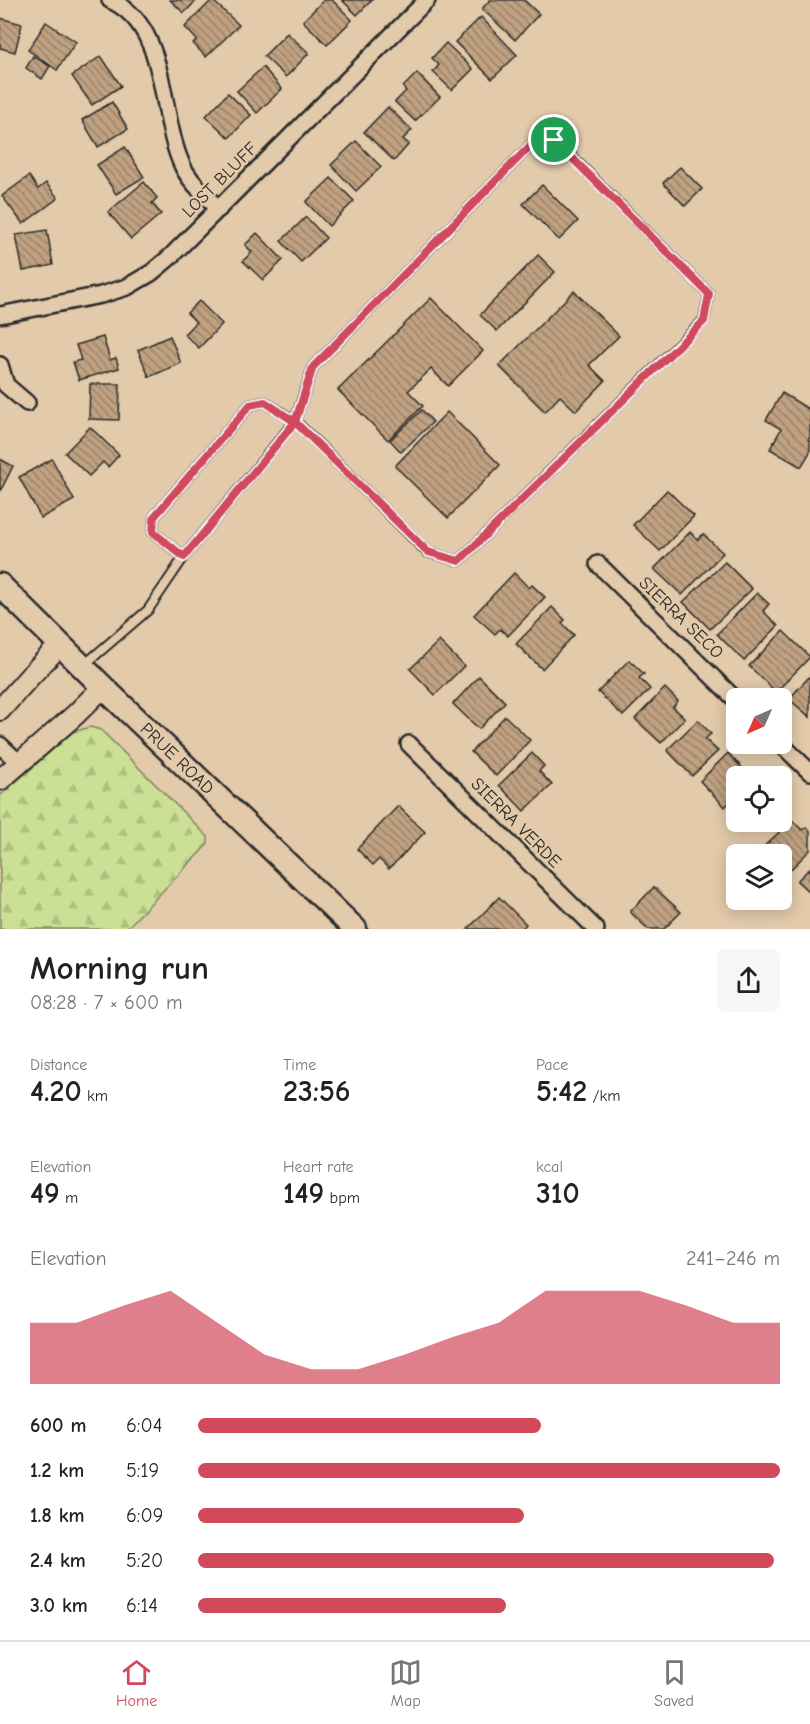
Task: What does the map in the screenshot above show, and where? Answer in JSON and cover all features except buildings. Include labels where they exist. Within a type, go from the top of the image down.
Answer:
[{"type":"main road","name":"PRUE ROAD","points":[[0,585],[82,667],[355,929]]},
{"type":"street","points":[[110,0],[138,23],[153,49],[172,136],[183,168],[196,186],[219,209]]},
{"type":"street","name":"LOST BLUFF","points":[[0,315],[101,295],[127,287],[151,273],[219,209],[427,0]]},
{"type":"street","points":[[0,365],[6,385],[27,403]]},
{"type":"street","name":"SIERRA SECO","points":[[597,564],[726,690]]},
{"type":"street","points":[[0,710],[60,645]]},
{"type":"street","points":[[0,780],[75,715],[103,687]]},
{"type":"street","name":"SIERRA VERDE","points":[[409,744],[596,929]]},
{"type":"street","points":[[0,745],[19,764]]},
{"type":"street","points":[[791,754],[810,772]]},
{"type":"lane","points":[[82,667],[148,610],[184,557],[295,422],[313,367],[532,144],[554,140],[709,294],[704,321],[459,561],[428,552],[295,422],[265,402],[250,405],[154,517],[153,532],[184,557]]},
{"type":"green space","points":[[90,727],[101,730],[208,837],[208,844],[126,929],[0,929],[0,796],[73,732]]},
{"type":"route","points":[[554,140],[532,144],[313,367],[295,422],[265,402],[250,405],[154,517],[153,532],[184,557],[295,422],[428,552],[459,561],[704,321],[709,294],[554,140]]}]
